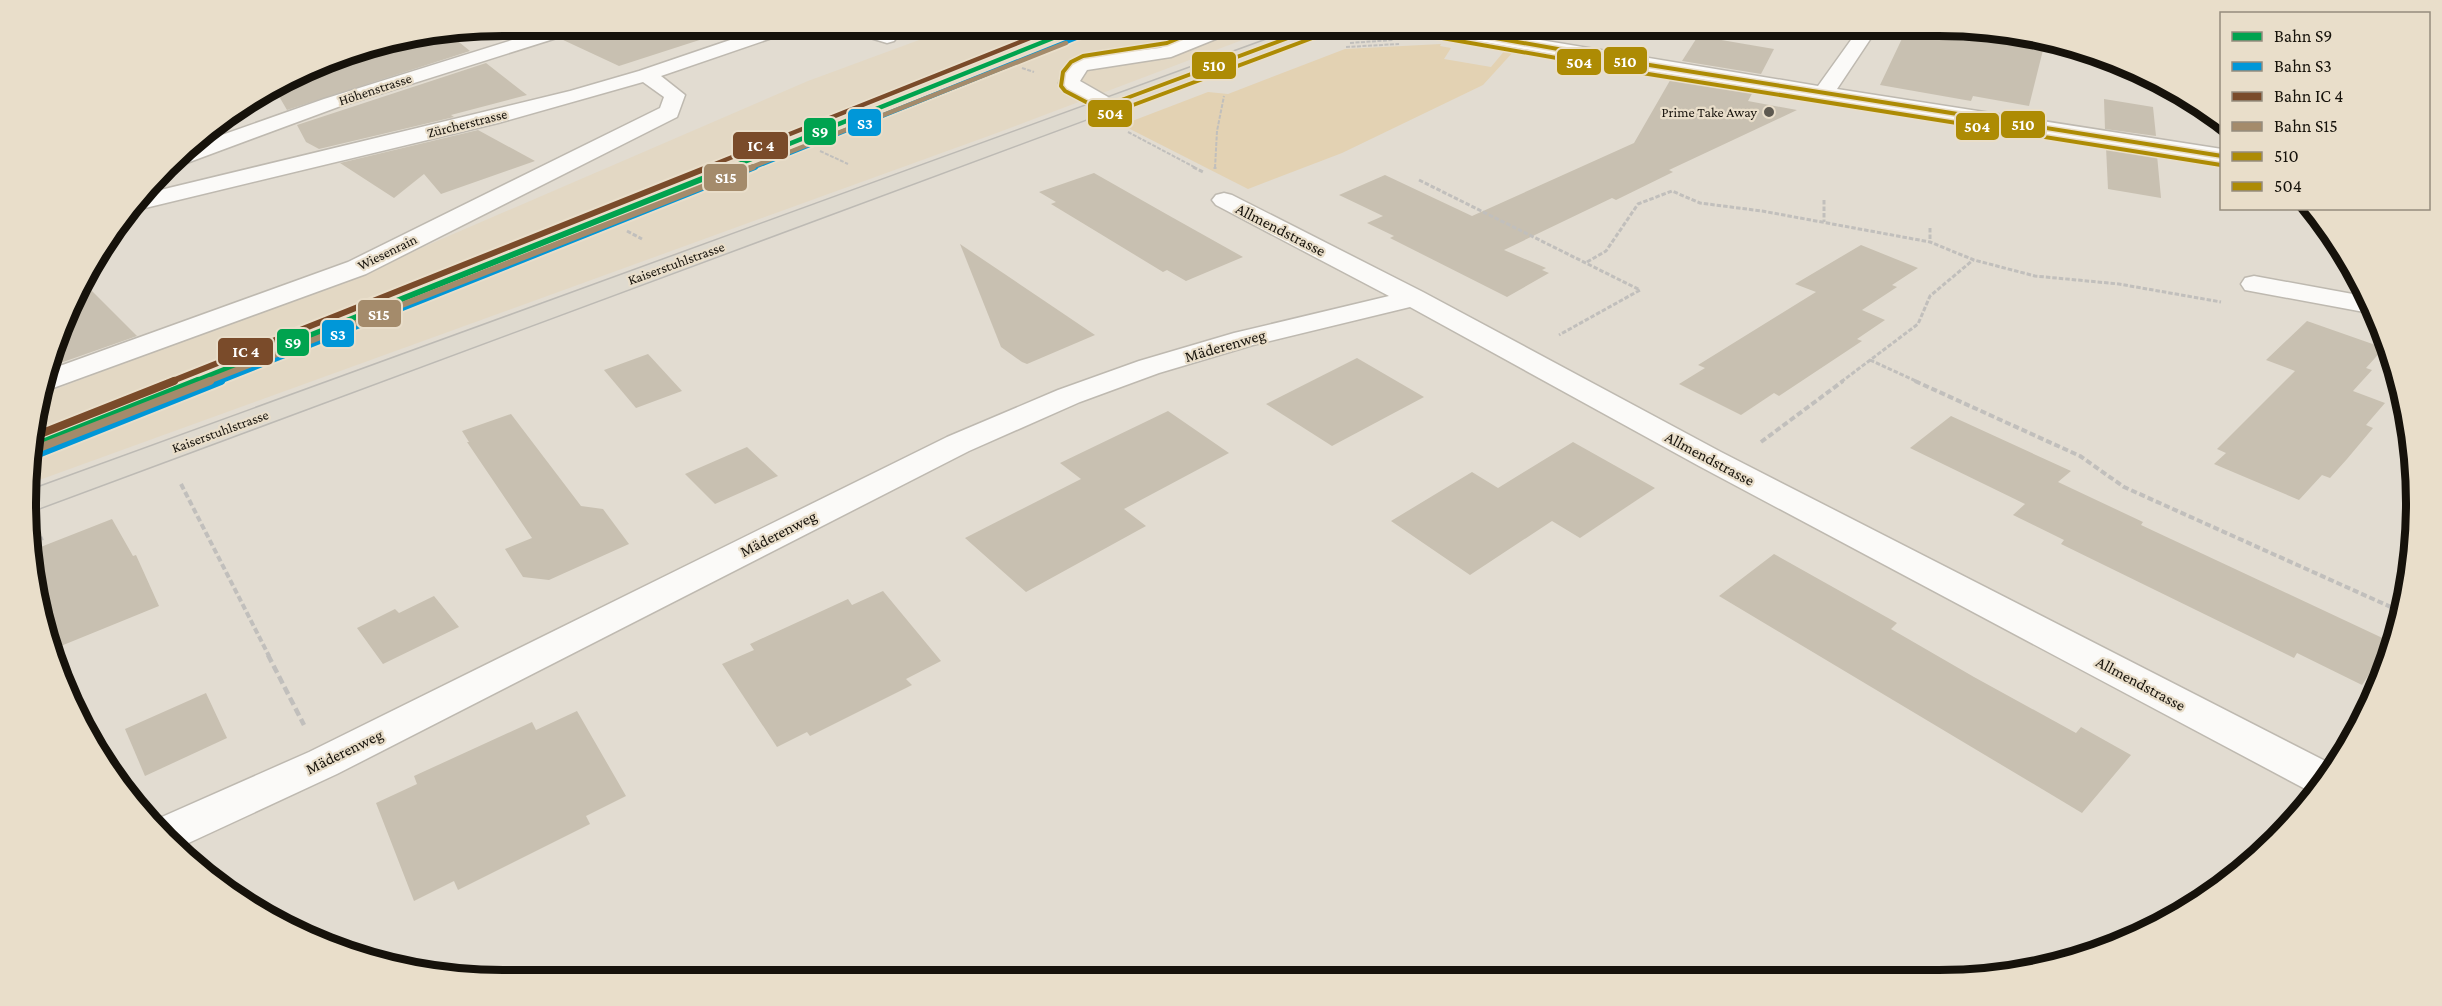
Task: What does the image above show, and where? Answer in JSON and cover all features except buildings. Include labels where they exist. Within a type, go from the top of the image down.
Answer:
[{"type":"main road","name":"Kaiserstuhlstrasse","points":[[36,499],[1293,36]]},
{"type":"street","name":"Höhenstrasse","points":[[195,152],[331,103],[543,36]]},
{"type":"street","name":"Zürcherstrasse","points":[[148,200],[490,118],[646,75],[759,36]]},
{"type":"street","points":[[1108,105],[1069,83],[1073,72],[1080,66],[1092,62],[1164,54],[1207,36]]},
{"type":"street","points":[[1484,36],[1643,64],[2220,156]]},
{"type":"street","points":[[1824,92],[1863,36]]},
{"type":"street","name":"Wiesenrain","points":[[53,378],[357,268],[669,112],[675,95],[646,75]]},
{"type":"street","name":"Allmendstrasse","points":[[1223,191],[1414,298],[1727,467],[2317,775]]},
{"type":"street","points":[[2254,284],[2361,304]]},
{"type":"street","name":"Mäderenweg","points":[[172,832],[323,763],[832,505],[958,444],[1069,396],[1149,368],[1244,339],[1414,298]]},
{"type":"path","points":[[1350,37],[1356,36]]},
{"type":"path","points":[[1389,36],[1393,40]]},
{"type":"path","points":[[1355,42],[1385,40]]},
{"type":"path","points":[[1022,68],[1029,70]]},
{"type":"path","points":[[1223,191],[1214,166],[1218,121],[1226,90]]},
{"type":"path","points":[[1120,128],[1223,191]]},
{"type":"path","points":[[820,151],[849,164]]},
{"type":"path","points":[[1419,180],[1640,290],[1522,356]]},
{"type":"path","points":[[1587,262],[1606,251],[1638,204],[1672,191],[1700,203],[1824,222],[1930,242],[1974,260],[2035,276],[2119,284],[2223,303]]},
{"type":"path","points":[[1824,200],[1824,222]]},
{"type":"path","points":[[1930,228],[1930,242]]},
{"type":"path","points":[[627,231],[634,235]]},
{"type":"path","points":[[1727,467],[1918,324],[1930,296],[1974,260]]},
{"type":"path","points":[[1870,360],[2080,456],[2124,487],[2394,608]]},
{"type":"path","points":[[181,484],[323,763]]},
{"type":"shaded area","points":[[930,36],[1253,36],[994,134],[37,481],[40,442],[50,391],[363,273],[808,81]]},
{"type":"shaded area","points":[[1441,44],[1440,46],[1451,48],[1444,59],[1491,67],[1506,49],[1514,51],[1483,85],[1342,153],[1248,189],[1128,128],[1127,123],[1208,92],[1228,94],[1345,49]]},
{"type":"rail line","name":"S9","points":[[40,444],[1058,36]]},
{"type":"rail line","name":"S3","points":[[39,454],[1081,36]]},
{"type":"rail line","name":"S15","points":[[39,448],[1066,43]]},
{"type":"transit line","points":[[41,433],[1035,36]]},
{"type":"transit line","name":"504","points":[[1186,36],[1167,43],[1116,49],[1083,56],[1071,62],[1063,72],[1061,86],[1065,91],[1109,114],[1318,36]]},
{"type":"transit line","name":"510","points":[[1108,105],[1293,36]]},
{"type":"transit line","name":"504","points":[[1431,36],[1642,73],[2220,165]]},
{"type":"transit line","name":"510","points":[[1484,36],[1643,64],[2220,156]]},
{"type":"place","name":"Prime Take Away","points":[[1769,112]]}]
